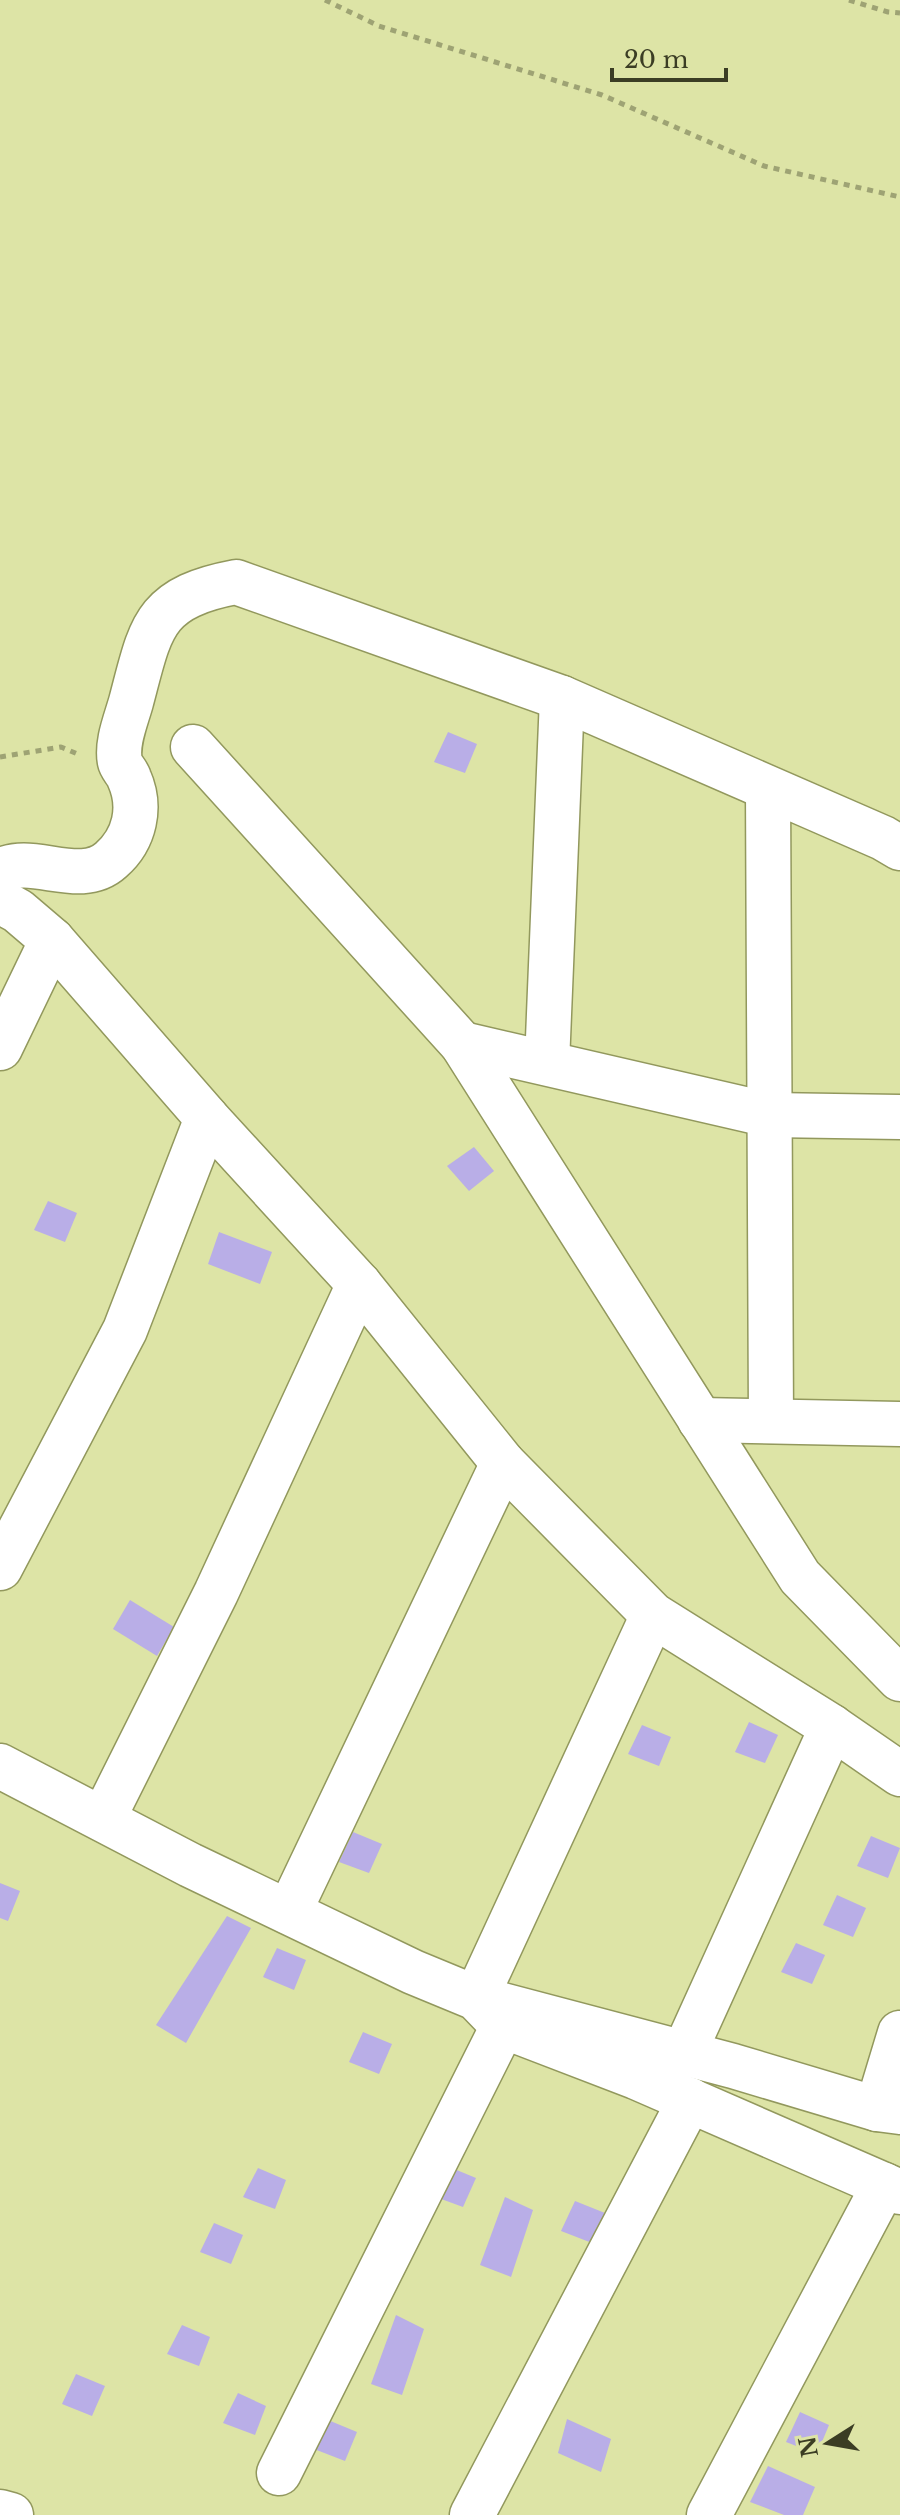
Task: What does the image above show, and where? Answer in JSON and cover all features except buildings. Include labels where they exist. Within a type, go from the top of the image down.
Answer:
[{"type":"street","points":[[0,871],[18,867],[84,872],[99,869],[113,859],[131,835],[136,814],[135,795],[120,763],[120,742],[149,633],[175,603],[202,588],[236,582],[562,698],[900,848]]},
{"type":"street","points":[[547,1063],[562,698]]},
{"type":"street","points":[[193,747],[462,1044],[800,1577],[900,1679]]},
{"type":"street","points":[[768,789],[771,1421]]},
{"type":"street","points":[[0,901],[18,911],[52,940],[207,1118],[359,1284],[503,1463],[653,1615],[832,1727],[900,1774]]},
{"type":"street","points":[[0,1048],[52,940]]},
{"type":"street","points":[[462,1044],[770,1115],[900,1117]]},
{"type":"street","points":[[0,1568],[125,1330],[207,1118]]},
{"type":"street","points":[[103,1819],[216,1593],[359,1284]]},
{"type":"street","points":[[700,1420],[900,1424]]},
{"type":"street","points":[[289,1912],[503,1463]]},
{"type":"street","points":[[279,2473],[490,2012],[653,1615]]},
{"type":"street","points":[[684,2053],[832,1727]]},
{"type":"street","points":[[4,1778],[103,1819],[490,2012],[892,2188],[709,2515]]},
{"type":"street","points":[[490,2012],[684,2053],[889,2111],[900,2033]]},
{"type":"street","points":[[472,2515],[690,2100]]},
{"type":"street","points":[[0,2512],[11,2515]]},
{"type":"path","points":[[325,0],[379,26],[602,95],[764,166],[900,197]]},
{"type":"path","points":[[849,0],[900,13]]},
{"type":"path","points":[[0,757],[61,747],[128,776]]}]
